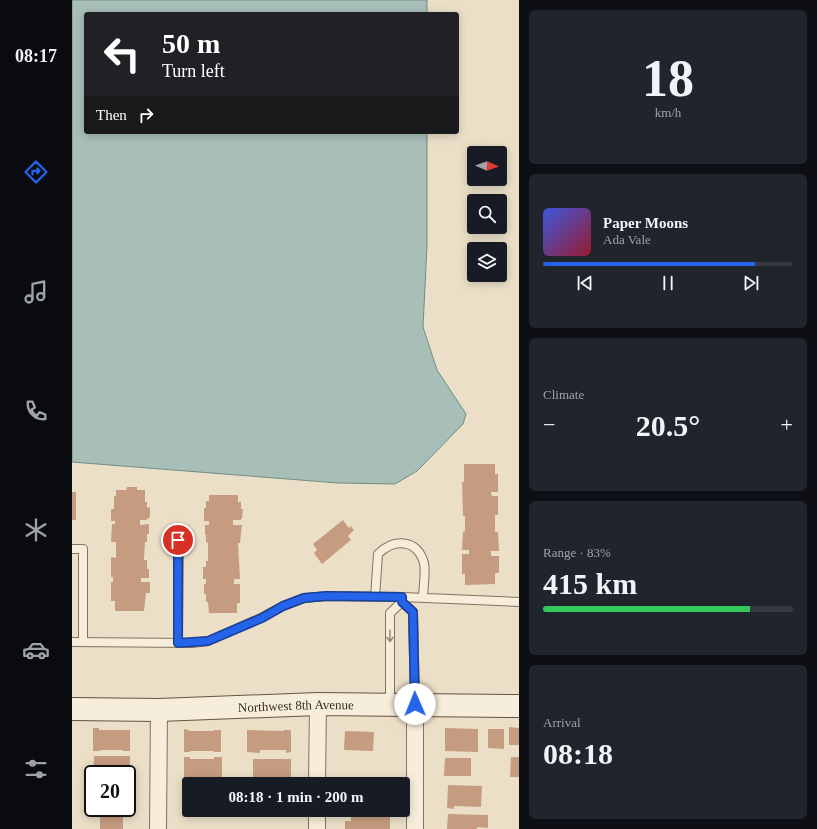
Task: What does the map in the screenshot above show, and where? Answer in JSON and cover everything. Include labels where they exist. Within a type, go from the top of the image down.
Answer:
[{"type":"street","name":"Northwest 8th Avenue","points":[[72,709],[159,710],[318,704],[519,706]]},
{"type":"street","points":[[317,777],[318,704]]},
{"type":"street","points":[[415,704],[415,829]]},
{"type":"street","points":[[158,829],[159,710]]},
{"type":"street","points":[[317,817],[317,829]]},
{"type":"lane","points":[[178,540],[178,643]]},
{"type":"lane","points":[[375,597],[378,554],[384,547],[395,543],[408,543],[418,550],[424,564],[423,598]]},
{"type":"lane","points":[[72,549],[83,549],[83,642]]},
{"type":"lane","points":[[72,642],[178,643],[208,641],[262,618],[283,606],[304,598],[327,596],[375,597],[402,600],[423,598],[519,602]]},
{"type":"lane","points":[[390,704],[390,613],[402,600]]},
{"type":"lane","points":[[402,600],[413,612],[415,704]]},
{"type":"water","points":[[72,0],[427,0],[427,12],[84,12],[84,134],[427,134],[427,245],[423,327],[437,370],[466,414],[463,424],[417,471],[395,484],[338,483],[72,462]]},
{"type":"building","points":[[464,464],[495,464],[495,474],[498,474],[498,492],[491,492],[492,496],[498,496],[498,515],[495,515],[495,532],[498,532],[499,551],[491,551],[491,556],[499,556],[499,573],[495,573],[495,584],[465,585],[465,574],[462,574],[462,554],[469,554],[469,550],[462,550],[463,532],[465,531],[462,482],[464,482]]},
{"type":"building","points":[[127,487],[137,487],[137,490],[145,490],[145,502],[147,502],[147,508],[150,507],[150,517],[146,520],[140,520],[140,525],[149,524],[149,534],[147,534],[147,542],[145,542],[144,560],[147,560],[149,578],[141,578],[141,582],[150,582],[150,593],[146,593],[144,611],[115,611],[115,601],[111,601],[111,582],[113,582],[113,577],[111,577],[111,557],[116,558],[116,542],[111,542],[112,524],[115,524],[115,521],[111,521],[111,509],[114,509],[114,496],[116,496],[116,490],[126,490]]},
{"type":"building","points":[[72,492],[76,492],[76,520],[72,520]]},
{"type":"building","points":[[209,495],[238,495],[238,502],[241,502],[241,509],[243,509],[242,519],[233,520],[233,525],[242,525],[240,543],[238,543],[240,579],[234,579],[234,584],[240,584],[240,603],[237,603],[237,613],[209,613],[208,602],[206,602],[206,594],[204,594],[204,584],[206,584],[206,579],[203,579],[203,567],[206,567],[206,561],[208,561],[208,543],[206,542],[205,525],[209,525],[209,521],[204,521],[204,508],[206,508],[206,501],[209,501]]},
{"type":"building","points":[[343,520],[349,528],[351,526],[354,530],[348,536],[351,540],[322,564],[314,553],[317,550],[313,544]]},
{"type":"building","points":[[509,727],[519,728],[519,745],[509,745]]},
{"type":"building","points":[[93,728],[99,728],[99,730],[130,730],[130,751],[93,751]]},
{"type":"building","points":[[445,728],[478,729],[478,752],[445,751]]},
{"type":"building","points":[[184,729],[189,731],[221,730],[221,752],[184,752]]},
{"type":"building","points":[[488,729],[504,729],[504,749],[488,748]]},
{"type":"building","points":[[247,730],[291,730],[291,752],[286,753],[286,750],[260,750],[260,753],[247,752]]},
{"type":"building","points":[[345,731],[374,732],[373,751],[344,750]]},
{"type":"building","points":[[94,756],[130,756],[130,765],[94,765]]},
{"type":"building","points":[[184,757],[190,757],[190,759],[214,759],[214,757],[222,757],[222,777],[184,777]]},
{"type":"building","points":[[511,757],[519,757],[519,777],[510,777]]},
{"type":"building","points":[[445,758],[471,758],[471,776],[444,776]]},
{"type":"building","points":[[253,759],[291,759],[291,777],[253,777]]},
{"type":"building","points":[[448,785],[482,786],[481,807],[454,806],[454,809],[447,808]]},
{"type":"building","points":[[448,814],[488,815],[488,828],[477,827],[477,829],[447,829]]},
{"type":"building","points":[[100,817],[123,817],[123,829],[100,829]]},
{"type":"building","points":[[351,817],[390,817],[390,829],[345,829],[345,821],[351,821]]},
{"type":"route","points":[[178,540],[178,643],[208,641],[262,618],[283,606],[304,598],[327,596],[402,597],[402,602],[413,612],[415,704]]}]
